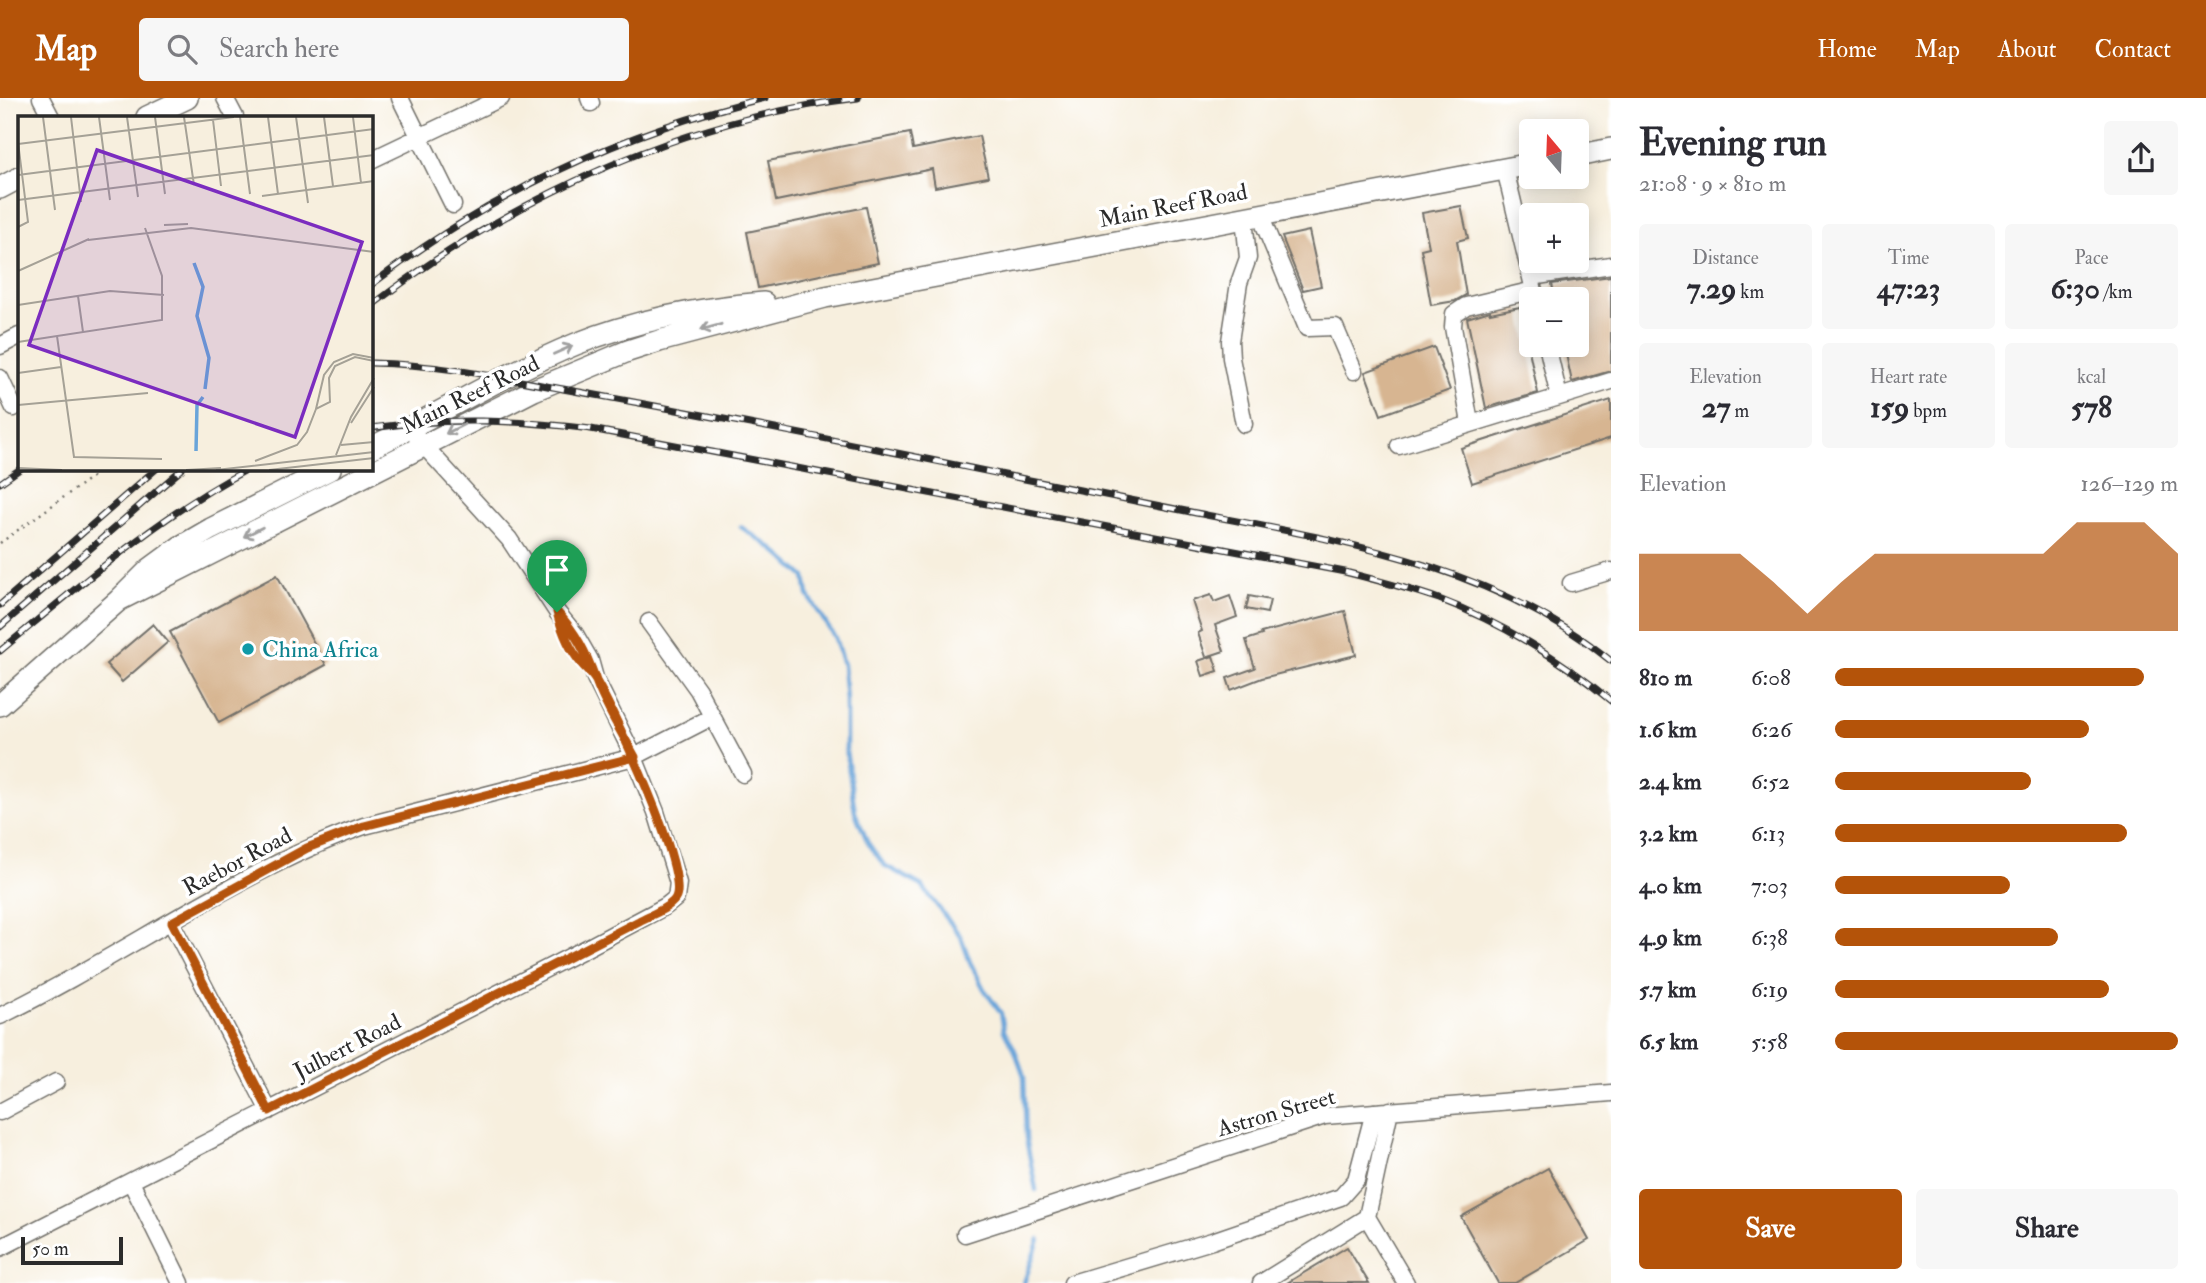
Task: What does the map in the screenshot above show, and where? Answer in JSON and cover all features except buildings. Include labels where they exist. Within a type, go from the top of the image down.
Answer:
[{"type":"main road","points":[[148,116],[187,98]]},
{"type":"main road","points":[[1589,154],[1611,149]]},
{"type":"main road","name":"Main Reef Road","points":[[373,448],[416,437],[496,409],[534,390],[628,351],[825,298],[1519,166]]},
{"type":"main road","points":[[0,188],[18,179]]},
{"type":"main road","name":"Main Reef Road","points":[[373,461],[416,437],[482,391],[535,362],[612,331],[713,307],[825,298]]},
{"type":"main road","points":[[482,391],[496,409]]},
{"type":"main road","name":"Main Reef Road","points":[[0,705],[119,600],[150,569],[180,547],[326,471]]},
{"type":"main road","name":"Main Reef Road","points":[[119,600],[354,471]]},
{"type":"street","points":[[41,98],[50,116]]},
{"type":"street","points":[[225,98],[234,116]]},
{"type":"street","points":[[400,98],[453,205]]},
{"type":"street","points":[[373,159],[500,98]]},
{"type":"street","points":[[1505,169],[1534,287]]},
{"type":"street","points":[[1252,217],[1307,328],[1335,327],[1354,371]]},
{"type":"street","points":[[1244,424],[1230,341],[1239,283],[1248,258],[1252,217]]},
{"type":"street","points":[[1540,287],[1611,265]]},
{"type":"street","points":[[1470,423],[1453,327],[1454,314],[1466,306],[1519,293]]},
{"type":"street","points":[[0,345],[18,336]]},
{"type":"street","points":[[1550,357],[1559,397]]},
{"type":"street","points":[[0,378],[14,408]]},
{"type":"street","points":[[1399,446],[1611,382]]},
{"type":"street","points":[[416,437],[509,539],[557,612],[575,634],[635,757]]},
{"type":"street","points":[[1571,583],[1611,571]]},
{"type":"street","points":[[649,622],[698,690],[743,774]]},
{"type":"street","name":"Raebor Road","points":[[0,1016],[63,984],[307,848],[354,830],[635,757],[712,717]]},
{"type":"street","name":"Julbert Road","points":[[0,1248],[666,906],[676,898],[678,884],[635,757]]},
{"type":"street","points":[[172,922],[269,1111]]},
{"type":"street","points":[[0,1112],[55,1082]]},
{"type":"street","name":"Astron Street","points":[[965,1234],[1325,1116],[1611,1093]]},
{"type":"street","points":[[1382,1111],[1367,1217],[1406,1283]]},
{"type":"street","points":[[1072,1283],[1212,1241],[1341,1197],[1356,1180],[1382,1111]]},
{"type":"street","points":[[131,1182],[181,1283]]},
{"type":"street","points":[[1261,1283],[1367,1217]]},
{"type":"path","points":[[0,543],[100,471]]},
{"type":"waterway","points":[[741,527],[773,549],[805,577],[808,595],[835,638],[843,665],[846,751],[855,812],[868,843],[884,865],[922,886],[961,937],[984,989],[1001,1013],[1004,1031],[1014,1048],[1024,1076],[1026,1138],[1036,1190]]},
{"type":"waterway","points":[[1024,1283],[1039,1239]]},
{"type":"railway","points":[[373,284],[461,223],[558,170],[659,129],[765,98]]},
{"type":"railway","points":[[373,305],[482,231],[540,198],[601,169],[727,124],[858,98]]},
{"type":"railway","points":[[373,363],[467,372],[645,404],[1360,547],[1414,561],[1517,601],[1565,628],[1611,661]]},
{"type":"railway","points":[[373,428],[427,422],[481,421],[591,429],[1345,572],[1427,595],[1485,619],[1551,656],[1611,701]]},
{"type":"railway","points":[[0,483],[18,470]]},
{"type":"railway","points":[[0,605],[154,471]]},
{"type":"railway","points":[[0,627],[180,471]]},
{"type":"railway","points":[[0,651],[150,531],[244,471]]},
{"type":"place","name":"China Africa","points":[[248,649]]},
{"type":"route","points":[[557,612],[565,637],[581,663],[595,678],[615,719],[635,757],[673,865],[678,884],[676,898],[639,921],[269,1111],[172,922],[307,848],[364,826],[635,757],[595,678],[590,660],[575,634],[557,612]]}]
